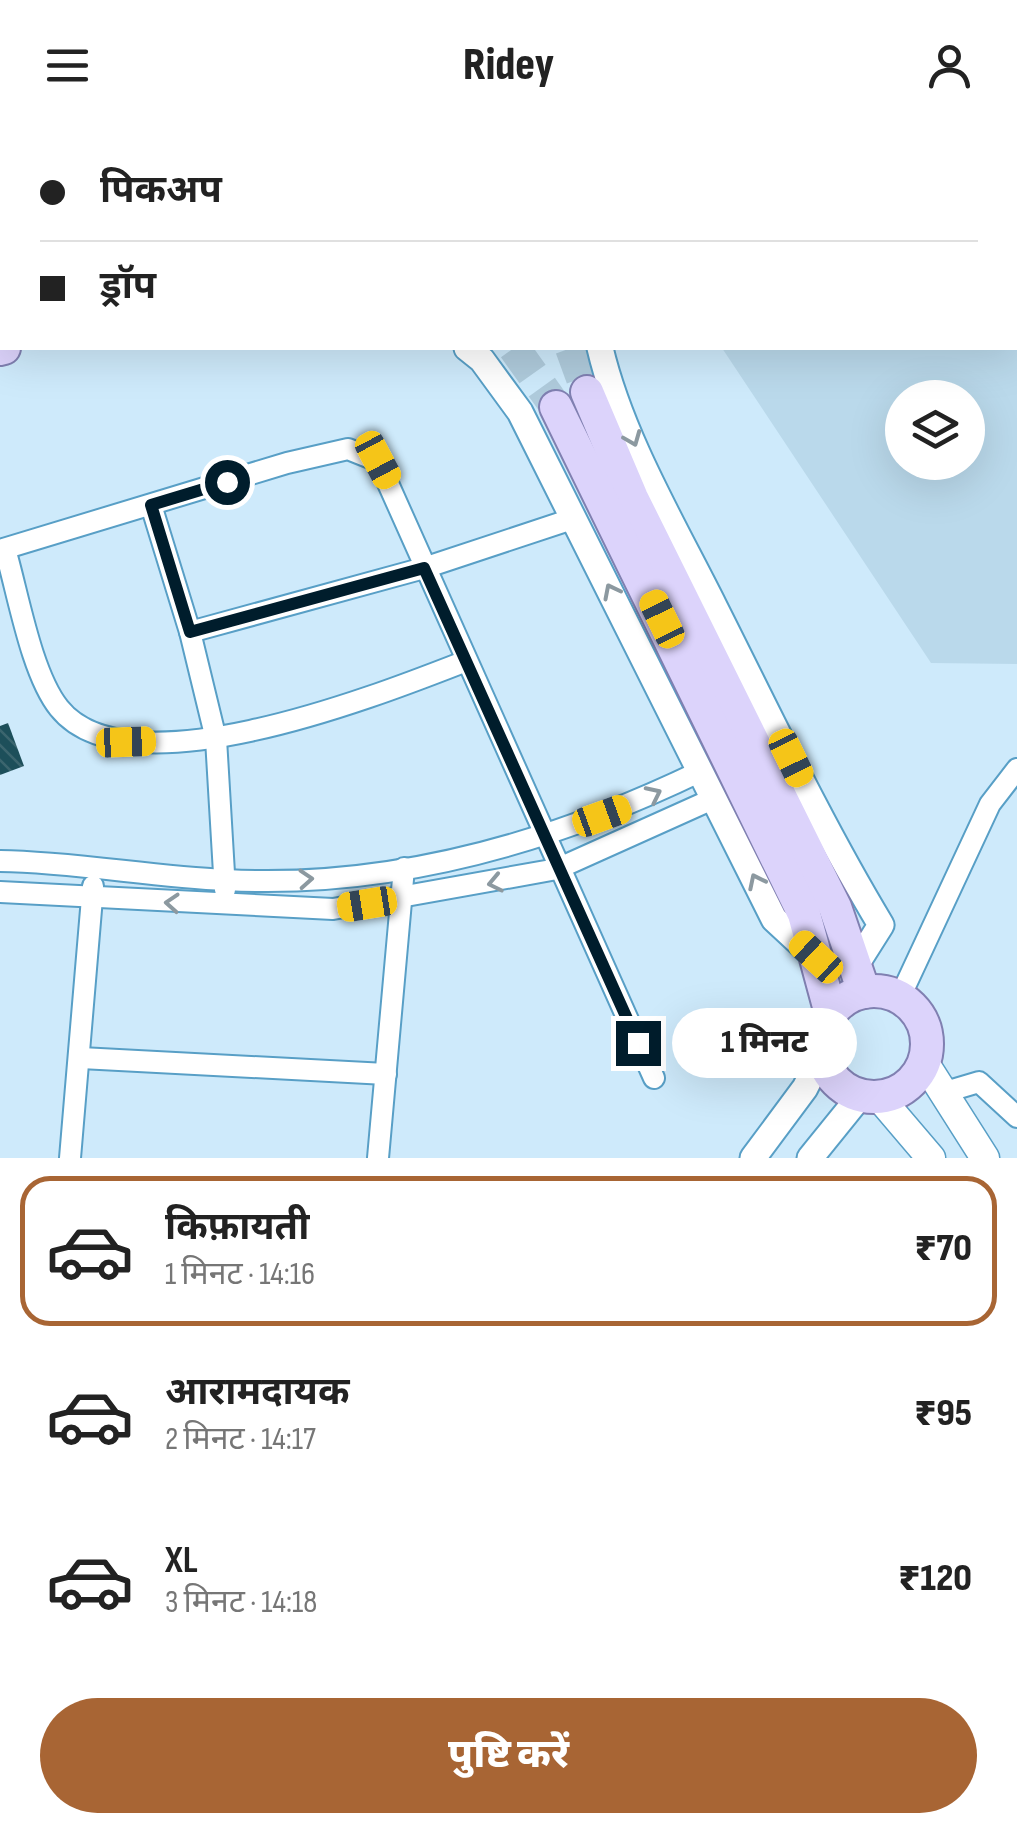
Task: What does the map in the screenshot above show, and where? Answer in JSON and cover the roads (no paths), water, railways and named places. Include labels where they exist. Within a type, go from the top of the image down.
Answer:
[{"type":"main road","points":[[587,392],[819,911],[816,957],[831,1014]]},
{"type":"main road","points":[[556,407],[819,911],[861,978],[900,997],[923,1024],[924,1062],[985,1158]]},
{"type":"main road","points":[[861,978],[831,1014],[822,1038],[822,1054],[841,1085],[870,1096],[932,1158]]},
{"type":"main road","points":[[870,1096],[910,1084],[924,1062]]},
{"type":"street","points":[[470,350],[482,360],[520,412],[774,919],[816,957]]},
{"type":"street","points":[[601,350],[642,460],[686,551],[837,852],[880,925],[861,978]]},
{"type":"street","points":[[466,661],[365,701],[216,739],[126,742],[97,734],[60,710],[46,687],[2,550],[287,462],[348,450],[378,460],[546,836],[557,869],[654,1078]]},
{"type":"street","points":[[151,505],[190,632],[216,739],[226,880],[223,906]]},
{"type":"street","points":[[190,632],[424,568],[575,518]]},
{"type":"street","points":[[900,997],[990,804],[1017,769]]},
{"type":"street","points":[[0,861],[226,880],[284,881],[404,868],[546,836],[631,805],[702,771]]},
{"type":"street","points":[[0,892],[332,909],[557,869],[716,798]]},
{"type":"street","points":[[70,1158],[94,867]]},
{"type":"street","points":[[378,1158],[404,868]]},
{"type":"street","points":[[753,1158],[805,1088],[822,1054]]},
{"type":"street","points":[[80,1058],[386,1074]]},
{"type":"street","points":[[942,1093],[979,1082],[1017,1118]]},
{"type":"street","points":[[810,1158],[870,1096]]},
{"type":"tunnel","points":[[515,350],[556,407]]},
{"type":"tunnel","points":[[572,350],[587,392]]}]
